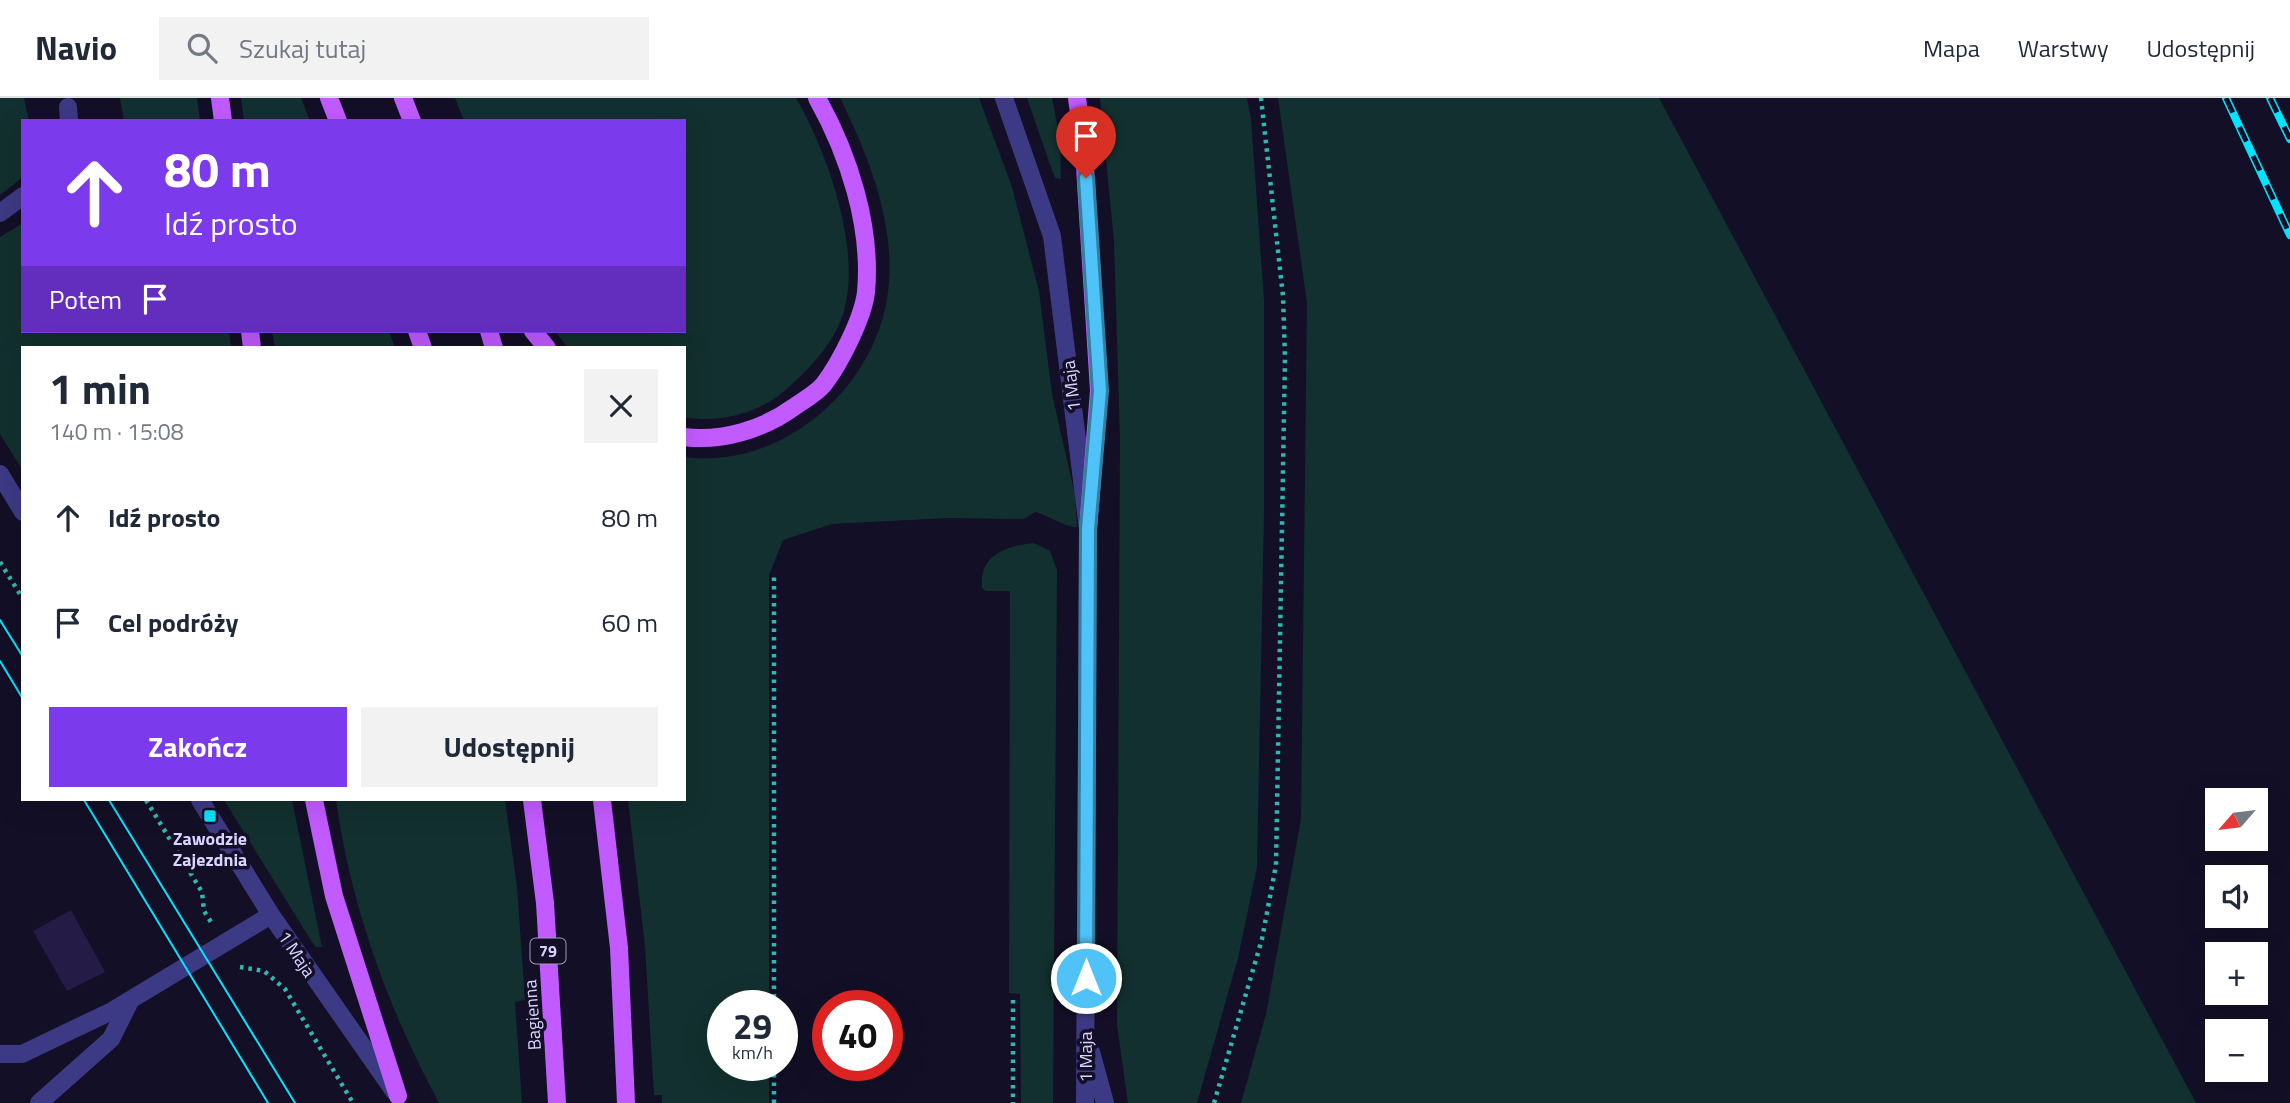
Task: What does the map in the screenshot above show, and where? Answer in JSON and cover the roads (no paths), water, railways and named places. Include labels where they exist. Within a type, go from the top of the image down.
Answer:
[{"type":"main road","points":[[220,98],[223,119]]},
{"type":"main road","points":[[329,98],[337,119]]},
{"type":"main road","points":[[403,98],[411,119]]},
{"type":"main road","points":[[686,437],[737,435],[780,417],[823,386],[846,347],[866,295],[865,250],[859,209],[846,163],[817,98]]},
{"type":"main road","points":[[1077,98],[1086,178],[1100,391],[1088,529]]},
{"type":"main road","points":[[314,801],[334,895],[400,1099]]},
{"type":"main road","name":"Bagienna","points":[[532,801],[545,903],[556,1103]]},
{"type":"main road","points":[[602,801],[619,948],[626,1103]]},
{"type":"street","name":"1 Maja","points":[[1004,98],[1052,236],[1088,529],[1085,1103]]},
{"type":"street","points":[[0,213],[21,197]]},
{"type":"street","points":[[0,474],[21,509]]},
{"type":"street","name":"1 Maja","points":[[201,801],[271,915],[400,1099]]},
{"type":"street","points":[[0,1054],[22,1054],[130,1001],[271,915]]},
{"type":"street","points":[[39,1103],[111,1039],[130,1001]]},
{"type":"street","points":[[1085,1031],[1105,1103]]},
{"type":"tram line","points":[[0,620],[21,654]]},
{"type":"tram line","points":[[0,661],[21,696]]},
{"type":"tram line","points":[[85,801],[268,1103]]},
{"type":"tram line","points":[[110,801],[295,1103]]},
{"type":"railway","points":[[2226,98],[2290,235]]},
{"type":"railway","points":[[2270,98],[2290,139]]},
{"type":"place","name":"Zawodzie Zajezdnia","points":[[210,816]]}]
